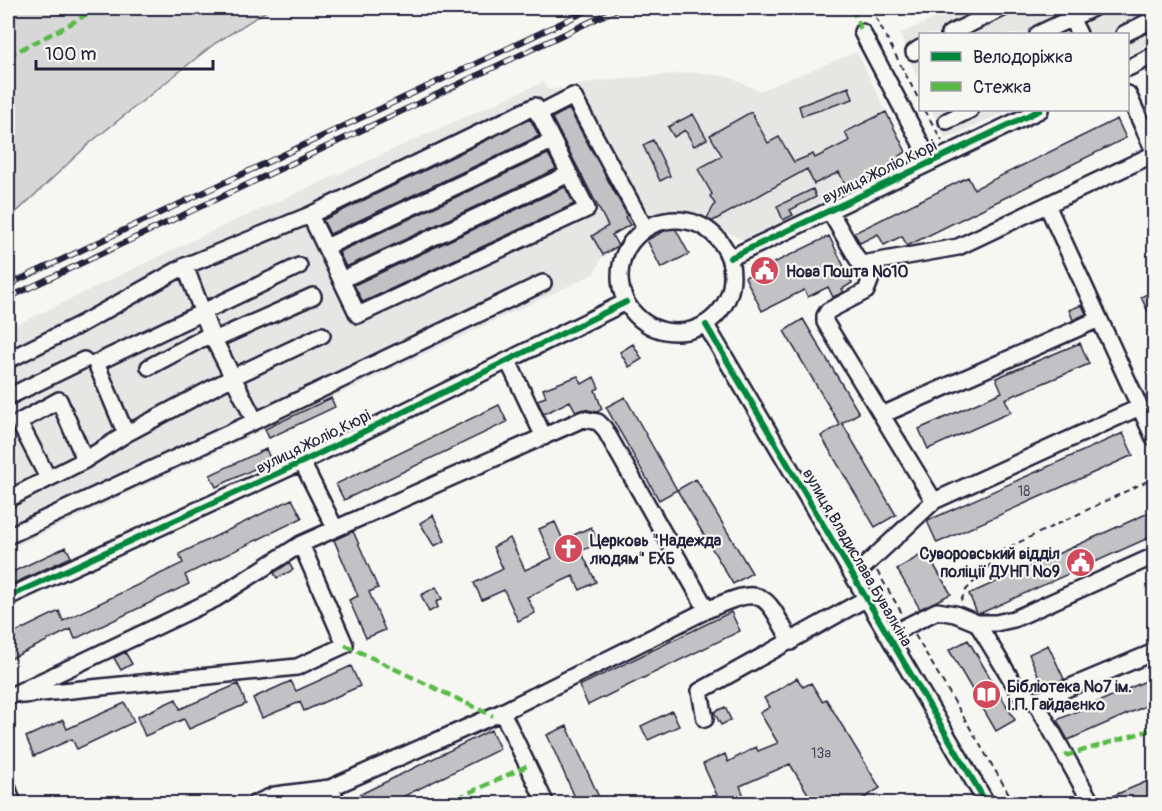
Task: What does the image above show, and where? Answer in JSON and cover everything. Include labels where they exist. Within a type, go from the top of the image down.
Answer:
[{"type":"street","points":[[951,33],[1003,8]]},
{"type":"street","points":[[1039,33],[1069,13],[1093,8]]},
{"type":"street","points":[[1069,13],[1079,33]]},
{"type":"street","points":[[1127,33],[1155,19]]},
{"type":"street","points":[[862,32],[930,161]]},
{"type":"street","points":[[1129,68],[1155,55]]},
{"type":"street","points":[[538,114],[573,96],[645,228]]},
{"type":"street","points":[[862,264],[958,247],[1155,152],[1129,96]]},
{"type":"street","points":[[8,360],[81,324],[185,266],[310,214],[535,106],[587,209],[358,315],[310,214]]},
{"type":"street","points":[[947,121],[968,111]]},
{"type":"street","name":"вулиця Жоліо Кюрі","points":[[730,258],[1038,111]]},
{"type":"street","points":[[326,247],[552,141]]},
{"type":"street","points":[[341,280],[569,174]]},
{"type":"street","points":[[1047,205],[1155,438]]},
{"type":"street","points":[[829,210],[869,278],[868,288],[830,309],[825,319],[934,501]]},
{"type":"street","points":[[687,216],[708,229],[722,242],[730,258],[733,277],[730,296],[720,312],[706,325],[689,332],[670,333],[652,328],[637,317],[626,302],[620,284],[620,266],[627,248],[645,228],[687,216]]},
{"type":"street","points":[[185,266],[213,337],[255,421]]},
{"type":"street","points":[[126,434],[96,363],[299,266]]},
{"type":"street","points":[[8,536],[543,283]]},
{"type":"street","points":[[149,367],[213,337],[313,296]]},
{"type":"street","name":"вулиця Жоліо Кюрі","points":[[8,597],[302,462],[626,302]]},
{"type":"street","points":[[882,415],[1099,320]]},
{"type":"street","name":"вулиця Владислава Бувалкіна","points":[[706,325],[987,804]]},
{"type":"street","points":[[8,499],[85,460],[126,434],[233,377],[322,335]]},
{"type":"street","points":[[8,398],[84,360]]},
{"type":"street","points":[[508,361],[544,437]]},
{"type":"street","points":[[48,478],[19,422],[59,400],[85,460]]},
{"type":"street","points":[[854,576],[934,501],[1140,406]]},
{"type":"street","points":[[9,697],[215,599],[301,544],[583,419],[598,422],[604,428],[707,610]]},
{"type":"street","points":[[302,462],[335,528]]},
{"type":"street","points":[[9,697],[297,667],[345,645],[301,544]]},
{"type":"street","points":[[889,635],[937,611],[955,614],[977,623],[996,623],[1014,619],[1155,556]]},
{"type":"street","points":[[254,804],[275,795],[330,788],[502,712],[707,610],[741,596],[757,596],[771,605],[791,642]]},
{"type":"street","points":[[705,719],[700,691],[867,598]]},
{"type":"street","points":[[977,623],[1019,692],[1034,699],[1042,699],[1155,652]]},
{"type":"street","points":[[1034,699],[1092,804]]},
{"type":"street","points":[[502,712],[546,804]]},
{"type":"street","points":[[330,788],[338,804]]},
{"type":"street","points":[[8,789],[13,804]]},
{"type":"path","points":[[871,8],[919,98]]},
{"type":"path","points":[[926,111],[948,152]]},
{"type":"path","points":[[955,614],[966,590],[1005,549],[1155,478]]},
{"type":"path","points":[[871,560],[1015,804]]},
{"type":"shaded area","points":[[8,8],[271,8],[214,44],[91,142],[8,220]]},
{"type":"shaded area","points":[[958,8],[1154,8],[1154,42],[1129,54],[1129,33],[919,33],[919,82],[900,34]]},
{"type":"shaded area","points":[[857,52],[906,152],[899,156],[902,163],[746,239],[741,239],[688,211],[669,211],[646,220],[573,86],[592,82],[695,72],[729,77],[759,91]]},
{"type":"shaded area","points":[[543,82],[548,90],[561,88],[638,221],[622,230],[617,221],[592,236],[603,255],[594,274],[8,550],[8,329],[208,233]]},
{"type":"shaded area","points":[[932,111],[1008,111],[946,139]]},
{"type":"building","points":[[849,87],[853,99],[802,116],[799,106]]},
{"type":"building","points":[[569,109],[627,215],[625,217],[630,225],[612,235],[618,246],[603,255],[592,236],[608,226],[552,118]]},
{"type":"building","points":[[751,112],[768,143],[779,137],[794,162],[813,154],[815,158],[849,141],[845,132],[886,112],[906,152],[899,156],[902,163],[847,189],[839,172],[814,184],[807,169],[702,227],[715,204],[698,169],[722,156],[710,135]]},
{"type":"building","points":[[693,114],[707,139],[694,146],[685,130],[674,137],[668,127]]},
{"type":"building","points":[[530,119],[539,136],[330,234],[323,220]]},
{"type":"building","points":[[1117,119],[1126,138],[907,246],[902,236],[884,245],[878,234],[860,243],[854,233],[968,177],[974,189]]},
{"type":"building","points":[[653,140],[670,176],[660,181],[643,145]]},
{"type":"building","points":[[548,154],[556,169],[346,267],[339,252]]},
{"type":"building","points":[[565,187],[574,204],[363,302],[354,285]]},
{"type":"building","points":[[813,189],[816,197],[790,210],[793,215],[783,220],[777,206]]},
{"type":"building","points":[[674,226],[689,254],[661,268],[647,240]]},
{"type":"building","points":[[829,236],[852,283],[842,289],[844,292],[833,297],[828,287],[808,297],[804,290],[762,311],[745,277]]},
{"type":"building","points":[[1155,290],[1155,326],[1141,297]]},
{"type":"building","points":[[1082,305],[1086,314],[1073,320],[1069,310]]},
{"type":"building","points":[[803,319],[859,413],[842,423],[896,515],[875,527],[821,436],[840,425],[784,331]]},
{"type":"building","points":[[1080,343],[1089,364],[1005,399],[1011,412],[928,449],[919,429],[1002,392],[996,378]]},
{"type":"building","points":[[633,344],[642,359],[629,367],[620,352]]},
{"type":"building","points":[[578,376],[582,384],[594,377],[599,388],[595,390],[602,409],[597,412],[584,409],[576,412],[570,401],[544,414],[537,400],[546,397],[543,389]]},
{"type":"building","points":[[625,397],[677,490],[659,500],[606,407]]},
{"type":"building","points":[[331,398],[335,407],[269,438],[265,429]]},
{"type":"building","points":[[499,405],[507,422],[344,500],[336,484]]},
{"type":"building","points":[[1123,433],[1133,455],[937,543],[927,521]]},
{"type":"building","points":[[266,449],[271,461],[216,487],[210,475]]},
{"type":"building","points":[[696,479],[752,573],[733,584],[677,490]]},
{"type":"building","points":[[292,499],[302,518],[185,575],[189,584],[75,639],[71,629],[8,660],[8,636],[59,611],[63,621],[183,563],[179,554]]},
{"type":"building","points":[[1155,510],[1155,535],[977,613],[969,594]]},
{"type":"building","points":[[433,515],[445,541],[434,546],[420,523]]},
{"type":"building","points":[[555,522],[563,540],[591,527],[599,543],[581,551],[596,582],[580,590],[573,576],[527,597],[535,613],[518,621],[504,590],[482,600],[474,583],[503,569],[493,547],[510,538],[525,570],[552,558],[539,529]]},
{"type":"building","points":[[353,531],[378,588],[369,592],[385,630],[366,638],[349,600],[358,596],[334,540]]},
{"type":"building","points":[[66,547],[71,557],[8,586],[8,574]]},
{"type":"building","points":[[926,552],[951,594],[920,609],[897,569]]},
{"type":"building","points":[[289,563],[293,570],[277,578],[274,573]]},
{"type":"building","points":[[436,587],[442,599],[436,602],[438,607],[429,612],[421,595]]},
{"type":"building","points":[[731,612],[740,631],[588,705],[579,686]]},
{"type":"building","points":[[968,640],[1015,720],[996,731],[949,650]]},
{"type":"building","points":[[1048,645],[1064,679],[1044,688],[1029,654]]},
{"type":"building","points":[[125,652],[132,664],[121,670],[114,658]]},
{"type":"building","points":[[351,666],[360,686],[304,711],[300,702],[262,718],[253,698],[291,681],[296,691]]},
{"type":"building","points":[[1155,677],[1155,702],[1068,740],[1057,720]]},
{"type":"building","points":[[797,678],[803,687],[811,683],[822,701],[826,699],[880,788],[855,804],[814,804],[790,764],[740,786],[747,804],[721,804],[703,764],[725,754],[728,762],[756,747],[758,751],[778,743],[760,713],[770,707],[764,698]]},
{"type":"building","points":[[238,684],[246,704],[189,729],[184,719],[145,736],[137,717],[176,699],[180,709]]},
{"type":"building","points":[[125,703],[134,722],[77,749],[72,739],[34,756],[26,737],[63,720],[67,729]]},
{"type":"building","points":[[725,707],[731,720],[721,725],[714,712]]},
{"type":"building","points":[[672,711],[679,726],[648,740],[641,726]]},
{"type":"building","points":[[567,726],[602,804],[578,804],[547,735]]},
{"type":"building","points":[[491,730],[500,749],[388,804],[348,804],[347,801]]},
{"type":"building","points":[[1155,778],[1155,804],[1102,804],[1101,801]]},
{"type":"railway","points":[[8,285],[593,8]]},
{"type":"railway","points":[[8,298],[619,8]]},
{"type":"marked path","points":[[8,56],[97,8]]},
{"type":"marked path","points":[[852,8],[862,32]]},
{"type":"marked path","points":[[345,645],[493,716]]},
{"type":"marked path","points":[[1065,756],[1154,729]]},
{"type":"marked path","points":[[445,804],[527,766]]},
{"type":"cycle path","points":[[730,258],[1038,111]]},
{"type":"cycle path","points":[[8,597],[302,462],[626,302]]},
{"type":"cycle path","points":[[706,325],[987,804]]},
{"type":"place","name":"Нова Пошта №10","points":[[765,271]]},
{"type":"place","name":"Церковь \"Надежда людям\" ЕХБ","points":[[569,549]]},
{"type":"place","name":"Суворовський відділ поліції ДУНП №9","points":[[1081,562]]},
{"type":"place","name":"Бібліотека №7 ім. І.П. Гайдаєнко","points":[[986,695]]}]
